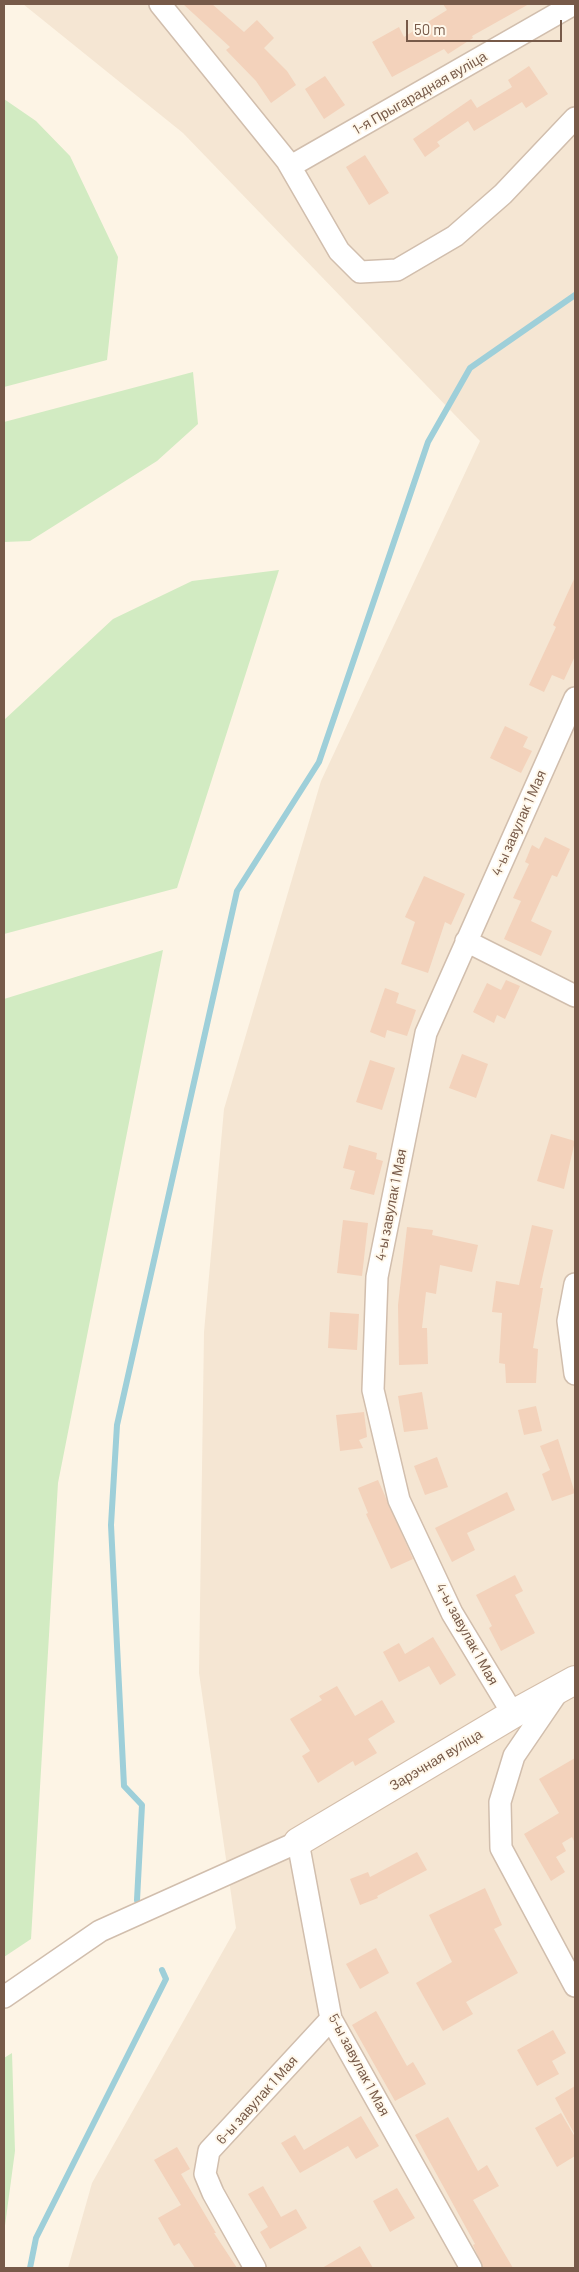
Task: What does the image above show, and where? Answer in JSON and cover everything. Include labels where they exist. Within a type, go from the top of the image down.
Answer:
[{"type":"street","points":[[160,4],[291,166],[339,251],[360,272],[397,270],[455,236],[503,194],[575,118]]},
{"type":"street","name":"1-я Прыгарадная вуліца","points":[[291,166],[574,4]]},
{"type":"street","name":"4-ы завулак 1 Мая","points":[[513,1714],[452,1614],[399,1500],[373,1390],[377,1277],[426,1032],[575,698]]},
{"type":"street","points":[[466,941],[575,996]]},
{"type":"street","points":[[575,1284],[568,1321],[575,1374]]},
{"type":"street","points":[[568,1684],[514,1756],[500,1802],[501,1848],[575,1986]]},
{"type":"street","name":"Зарэчная вуліца","points":[[298,1842],[513,1714],[568,1684]]},
{"type":"street","points":[[4,1996],[100,1931],[298,1842]]},
{"type":"street","name":"5-ы завулак 1 Мая","points":[[298,1842],[331,2019],[471,2268]]},
{"type":"street","name":"6-ы завулак 1 Мая","points":[[255,2268],[213,2194],[205,2174],[209,2151],[331,2019]]},
{"type":"shaded area","points":[[23,4],[575,4],[575,2268],[68,2268],[92,2183],[236,1928],[199,1673],[204,1332],[224,1109],[321,781],[480,441],[183,133]]},
{"type":"green space","points":[[4,99],[36,121],[70,156],[118,257],[107,360],[4,387]]},
{"type":"green space","points":[[193,372],[198,424],[157,461],[30,541],[4,542],[4,422]]},
{"type":"green space","points":[[279,570],[177,888],[4,934],[4,720],[113,619],[192,581]]},
{"type":"green space","points":[[163,950],[58,1483],[31,1939],[4,1957],[4,999]]},
{"type":"green space","points":[[12,2053],[15,2151],[4,2233],[4,2058]]},
{"type":"building","points":[[183,4],[212,4],[244,32],[257,20],[274,38],[264,48],[287,71],[296,85],[271,103],[256,81],[226,50],[230,47]]},
{"type":"building","points":[[443,4],[529,4],[472,36],[473,38],[448,54],[444,49],[392,77],[372,42],[399,27],[404,37],[447,10]]},
{"type":"building","points":[[529,66],[548,94],[526,108],[522,102],[474,131],[468,121],[437,142],[440,146],[425,157],[413,139],[471,99],[477,108],[512,87],[508,80]]},
{"type":"building","points":[[325,76],[345,105],[324,119],[305,89]]},
{"type":"building","points":[[365,155],[389,193],[369,205],[346,167]]},
{"type":"building","points":[[575,577],[575,656],[564,680],[552,675],[544,692],[529,685],[556,627],[553,625]]},
{"type":"building","points":[[505,726],[528,737],[523,747],[532,751],[521,773],[490,758]]},
{"type":"building","points":[[545,837],[570,849],[557,877],[552,875],[531,921],[552,931],[541,956],[504,939],[521,901],[513,898],[529,864],[525,862],[532,845],[539,849]]},
{"type":"building","points":[[424,876],[465,894],[451,925],[445,922],[428,973],[401,964],[415,922],[405,917]]},
{"type":"building","points":[[506,980],[520,986],[505,1019],[497,1015],[494,1023],[473,1012],[487,983],[501,990]]},
{"type":"building","points":[[385,988],[399,993],[396,1003],[416,1010],[407,1036],[387,1030],[385,1038],[370,1032]]},
{"type":"building","points":[[462,1054],[488,1064],[476,1098],[449,1088]]},
{"type":"building","points":[[370,1060],[395,1068],[382,1110],[356,1102]]},
{"type":"building","points":[[551,1134],[575,1141],[564,1189],[537,1181]]},
{"type":"building","points":[[349,1145],[377,1153],[376,1159],[383,1161],[374,1195],[350,1189],[355,1171],[343,1168]]},
{"type":"building","points":[[343,1220],[368,1223],[362,1276],[337,1273]]},
{"type":"building","points":[[532,1225],[553,1230],[540,1288],[543,1288],[533,1348],[538,1349],[536,1383],[506,1383],[505,1364],[499,1363],[502,1313],[492,1312],[496,1281],[519,1285]]},
{"type":"building","points":[[407,1227],[433,1230],[432,1235],[478,1245],[472,1272],[440,1265],[436,1294],[426,1292],[422,1328],[427,1328],[428,1364],[399,1365],[398,1305]]},
{"type":"building","points":[[330,1312],[359,1314],[357,1350],[328,1348]]},
{"type":"building","points":[[422,1392],[428,1429],[404,1432],[398,1396]]},
{"type":"building","points":[[536,1406],[542,1431],[524,1435],[518,1410]]},
{"type":"building","points":[[364,1412],[367,1437],[359,1440],[363,1448],[340,1451],[336,1415]]},
{"type":"building","points":[[558,1439],[575,1493],[552,1501],[542,1474],[550,1470],[540,1446]]},
{"type":"building","points":[[437,1457],[448,1487],[425,1495],[414,1466]]},
{"type":"building","points":[[378,1480],[413,1559],[391,1569],[366,1514],[368,1513],[358,1488]]},
{"type":"building","points":[[507,1492],[515,1510],[467,1533],[475,1550],[452,1562],[435,1528]]},
{"type":"building","points":[[515,1575],[523,1591],[515,1595],[535,1633],[501,1651],[489,1628],[492,1626],[476,1595]]},
{"type":"building","points":[[433,1637],[456,1675],[440,1685],[429,1666],[399,1682],[383,1652],[399,1643],[405,1654]]},
{"type":"building","points":[[337,1686],[355,1716],[382,1700],[395,1722],[368,1739],[377,1753],[355,1766],[353,1761],[318,1783],[302,1756],[310,1751],[290,1719],[322,1700],[319,1696]]},
{"type":"building","points":[[575,1758],[575,1843],[572,1837],[562,1843],[566,1851],[556,1857],[565,1872],[551,1881],[524,1834],[559,1813],[539,1779]]},
{"type":"building","points":[[417,1852],[427,1870],[377,1896],[378,1898],[360,1905],[350,1879],[368,1872],[370,1877]]},
{"type":"building","points":[[485,1888],[502,1925],[494,1929],[518,1973],[466,2002],[473,2014],[443,2031],[416,1983],[452,1962],[429,1915]]},
{"type":"building","points":[[376,1948],[389,1973],[360,1989],[346,1964]]},
{"type":"building","points":[[376,2011],[407,2066],[413,2062],[426,2084],[395,2101],[352,2025]]},
{"type":"building","points":[[553,2030],[566,2053],[552,2061],[559,2074],[537,2086],[517,2050]]},
{"type":"building","points":[[575,2086],[575,2135],[555,2098]]},
{"type":"building","points":[[561,2113],[575,2137],[575,2156],[557,2167],[535,2128]]},
{"type":"building","points":[[361,2116],[379,2146],[356,2159],[348,2146],[300,2173],[281,2143],[295,2135],[304,2150]]},
{"type":"building","points":[[448,2117],[478,2171],[487,2165],[499,2186],[473,2200],[513,2268],[483,2268],[473,2245],[475,2244],[415,2135]]},
{"type":"building","points":[[177,2147],[190,2169],[181,2174],[216,2233],[214,2233],[237,2268],[195,2268],[179,2243],[174,2246],[158,2218],[181,2205],[154,2160]]},
{"type":"building","points":[[263,2186],[281,2217],[296,2209],[307,2228],[270,2249],[260,2232],[268,2227],[248,2194]]},
{"type":"building","points":[[397,2188],[415,2218],[390,2232],[373,2201]]},
{"type":"building","points":[[360,2246],[373,2268],[322,2268]]},
{"type":"waterway","points":[[137,1900],[142,1805],[124,1786],[111,1525],[117,1425],[237,891],[319,762],[428,442],[470,368],[575,295]]},
{"type":"waterway","points":[[30,2268],[36,2238],[166,1979],[162,1970]]}]
